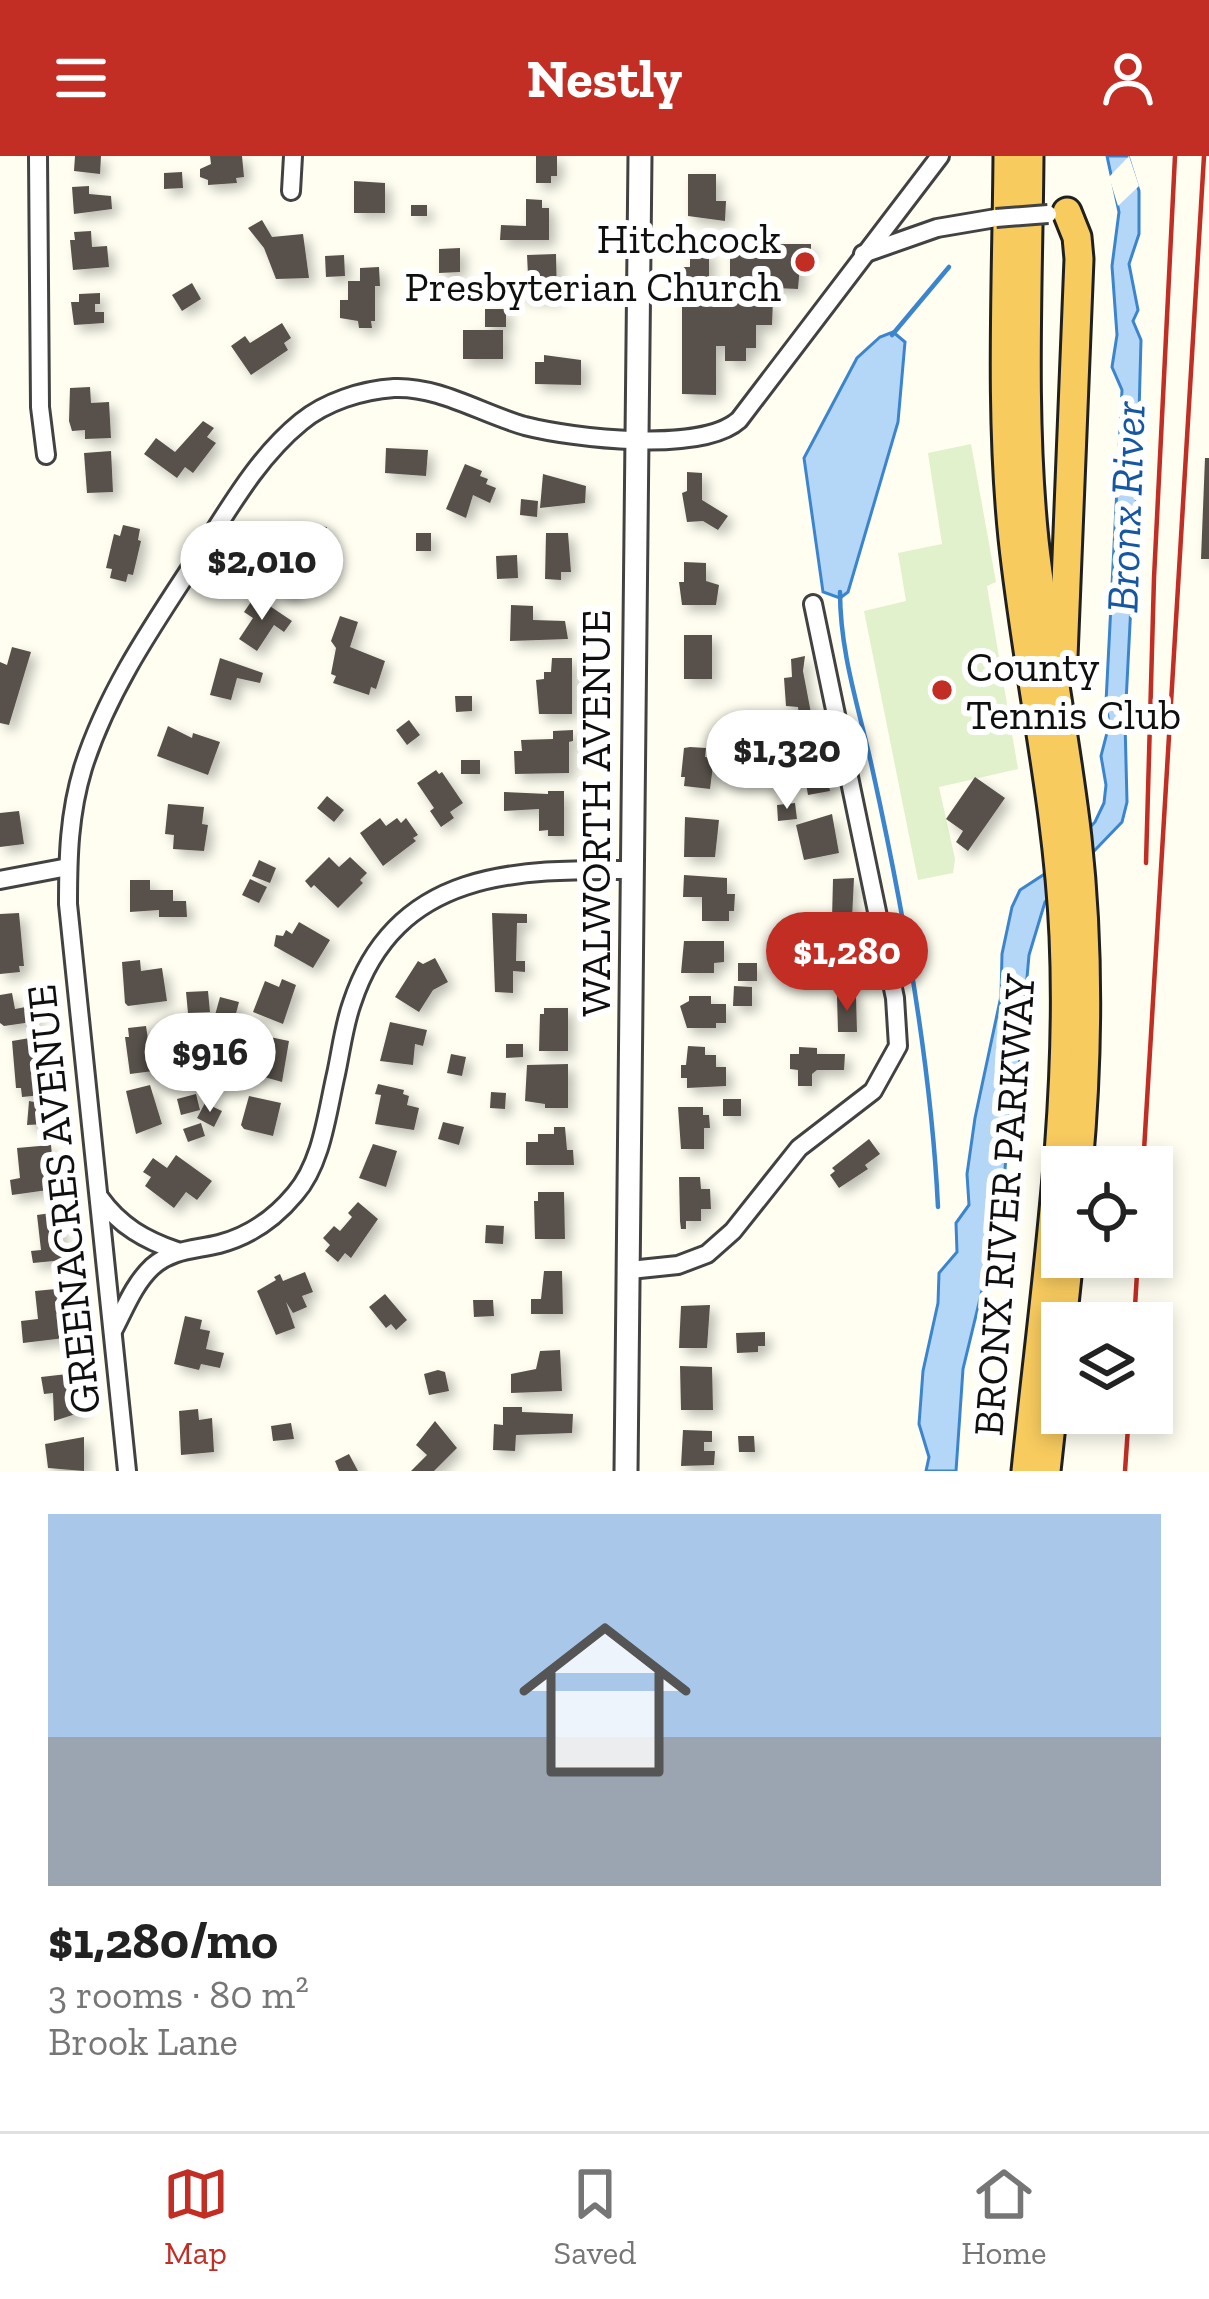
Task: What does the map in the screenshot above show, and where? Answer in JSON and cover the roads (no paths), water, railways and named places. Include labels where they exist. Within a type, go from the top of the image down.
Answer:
[{"type":"highway","name":"BRONX RIVER PARKWAY","points":[[1008,156],[1008,470],[1020,596],[1066,842]]},
{"type":"highway","name":"BRONX RIVER PARKWAY","points":[[1029,156],[1029,473],[1036,563],[1059,715],[1070,879],[1087,989],[1079,1146]]},
{"type":"highway","points":[[1057,213],[1077,237],[1078,259],[1059,715]]},
{"type":"highway","name":"BRONX RIVER PARKWAY","points":[[1026,1471],[1063,1103],[1070,879]]},
{"type":"highway","name":"BRONX RIVER PARKWAY","points":[[1046,1471],[1050,1434]]},
{"type":"street","points":[[38,156],[40,406],[46,455]]},
{"type":"street","points":[[291,191],[292,156]]},
{"type":"street","name":"WALWORTH AVENUE","points":[[626,1471],[640,156]]},
{"type":"street","name":"GREENACRES AVENUE","points":[[127,1471],[68,904],[68,832],[82,772],[117,686],[233,502],[266,456],[305,418],[352,396],[410,388],[544,430],[697,438],[732,427],[940,156]]},
{"type":"street","points":[[862,254],[937,228],[1057,213]]},
{"type":"street","points":[[630,1270],[693,1262],[717,1246],[799,1148],[873,1091],[898,1046],[895,998],[813,604]]},
{"type":"street","points":[[0,880],[68,867]]},
{"type":"street","points":[[112,1331],[137,1284],[154,1265],[177,1251],[234,1239],[280,1212],[301,1188],[321,1141],[351,1004],[385,944],[418,910],[457,887],[507,873],[633,870]]},
{"type":"street","points":[[97,1193],[125,1226],[177,1251]]},
{"type":"water","name":"Bronx River","points":[[1107,156],[1128,156],[1139,191],[1139,234],[1129,264],[1138,310],[1133,321],[1141,340],[1139,413],[1132,438],[1138,467],[1125,722],[1127,802],[1122,822],[1045,902],[1029,955],[1002,1208],[963,1369],[956,1471],[926,1471],[929,1457],[919,1424],[923,1371],[938,1303],[939,1273],[957,1252],[956,1223],[969,1205],[967,1174],[975,1118],[1001,996],[1002,954],[1012,907],[1020,890],[1046,873],[1095,822],[1104,803],[1101,756],[1109,725],[1106,702],[1122,390],[1112,367],[1117,335],[1112,266],[1119,212]]},
{"type":"water","points":[[893,332],[905,342],[898,422],[848,592],[840,598],[823,592],[804,458],[857,358]]},
{"type":"waterway","points":[[892,335],[949,267]]},
{"type":"waterway","points":[[840,592],[847,661],[914,988],[938,1207]]},
{"type":"railway","points":[[1146,863],[1154,578],[1175,156]]},
{"type":"railway","points":[[1144,1146],[1204,156]]},
{"type":"railway","points":[[1135,1302],[1137,1278]]},
{"type":"railway","points":[[1125,1471],[1128,1434]]},
{"type":"place","name":"Hitchcock Presbyterian Church","points":[[805,262]]},
{"type":"place","name":"County Tennis Club","points":[[942,690]]}]
